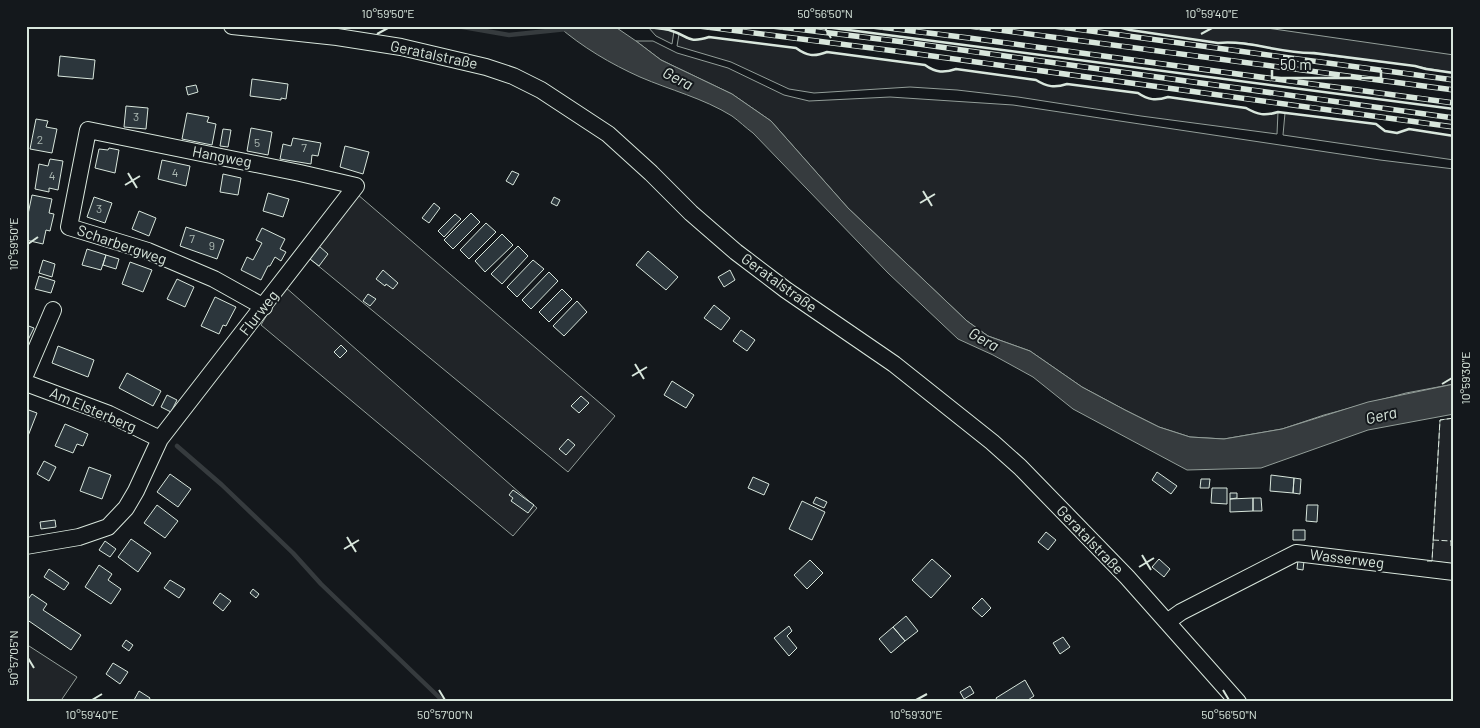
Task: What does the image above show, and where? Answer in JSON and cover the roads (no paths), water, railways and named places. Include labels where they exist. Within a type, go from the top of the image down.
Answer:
[{"type":"street","name":"Geratalstraße","points":[[232,26],[337,37],[401,47],[486,67],[513,76],[541,90],[608,134],[651,173],[691,214],[736,252],[786,290],[894,364],[992,442],[1020,467],[1120,570],[1238,702]]},
{"type":"street","name":"Hangweg","points":[[88,130],[300,172],[356,186]]},
{"type":"street","name":"Scharbergweg","points":[[88,130],[69,227],[156,255],[214,279],[264,307]]},
{"type":"street","name":"Flurweg","points":[[26,546],[79,537],[108,527],[126,508],[160,439],[356,186]]},
{"type":"street","points":[[26,373],[53,310]]},
{"type":"street","name":"Am Elsterberg","points":[[26,383],[109,414],[160,439]]},
{"type":"street","name":"Wasserweg","points":[[1167,622],[1181,612],[1296,553],[1454,572]]},
{"type":"water","name":"Gera","points":[[558,26],[614,26],[661,60],[732,94],[771,121],[848,208],[967,321],[988,336],[1030,351],[1082,387],[1159,427],[1190,437],[1224,439],[1282,429],[1368,402],[1454,384],[1454,414],[1368,430],[1261,468],[1187,470],[1073,409],[1033,377],[993,355],[958,339],[888,273],[753,133],[732,116],[710,104],[618,67],[587,48]]},
{"type":"waterway","points":[[457,26],[509,35],[567,29]]},
{"type":"waterway","points":[[177,446],[222,485],[293,553],[321,584],[444,702]]},
{"type":"railway","points":[[699,26],[1454,127]]},
{"type":"railway","points":[[772,26],[904,42],[1454,118]]},
{"type":"railway","points":[[872,26],[1454,103]]},
{"type":"railway","points":[[969,26],[1454,90]]},
{"type":"railway","points":[[1054,26],[1454,80]]}]
